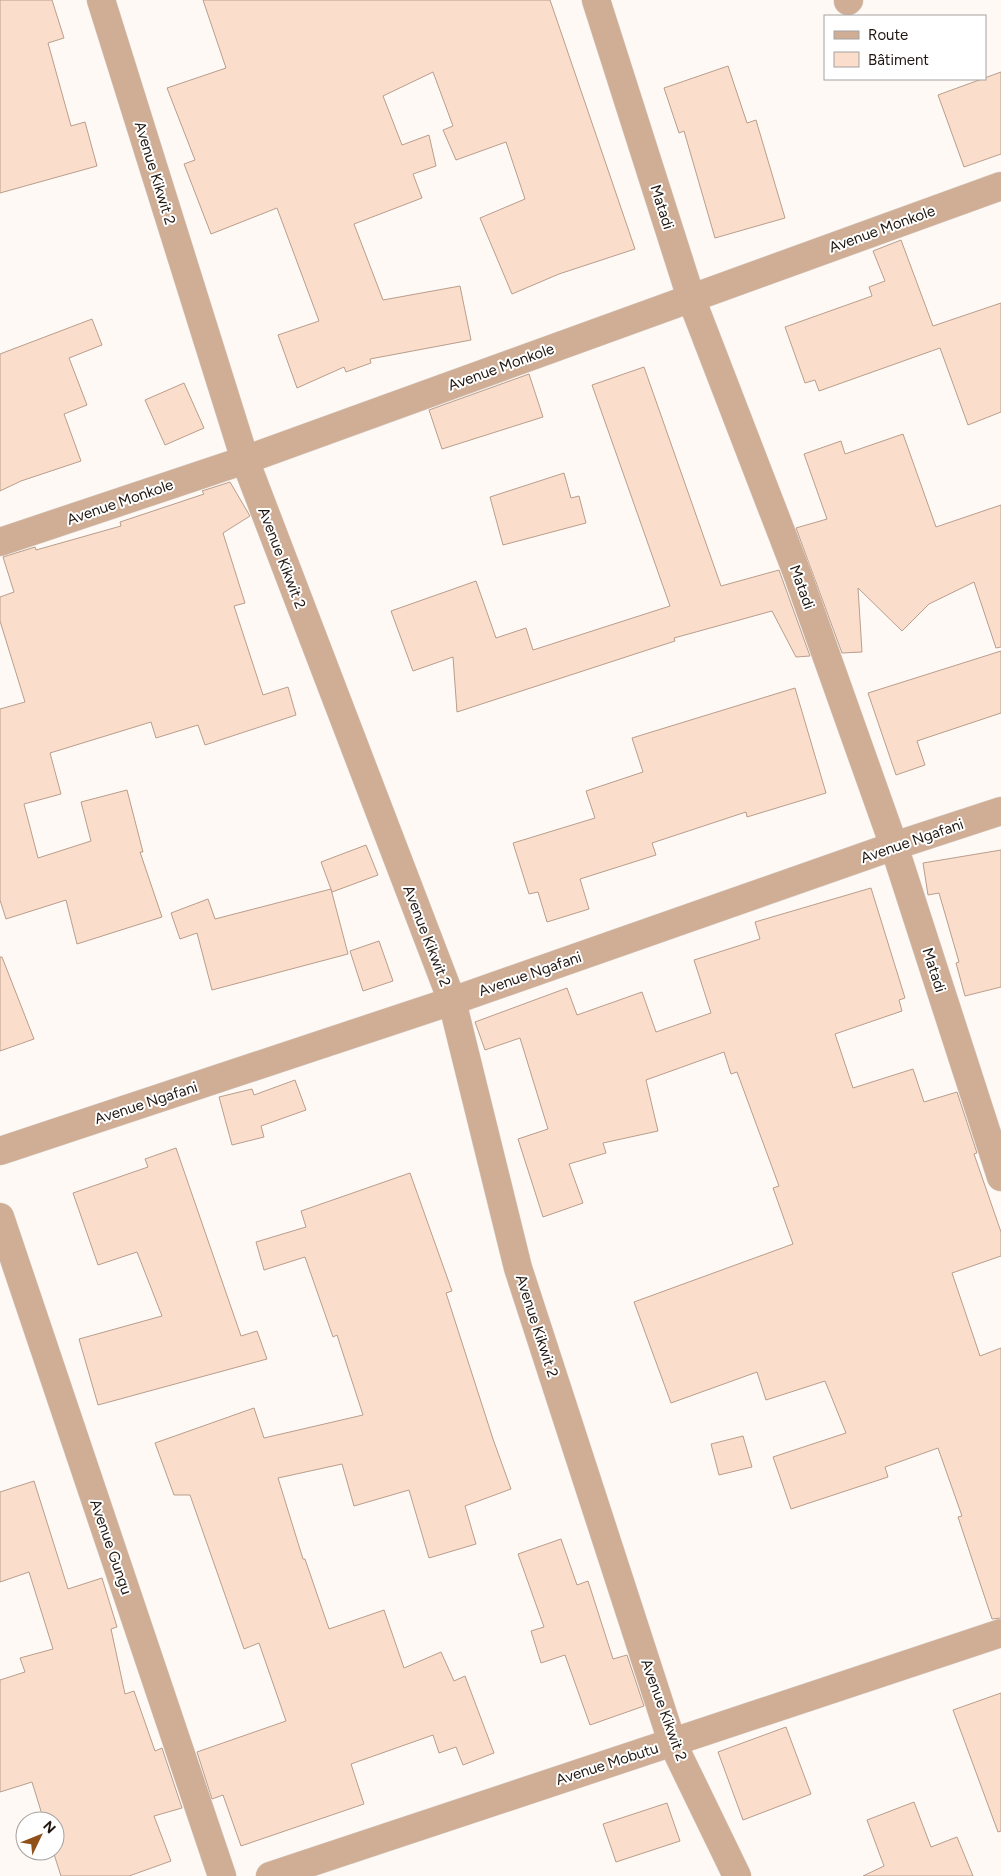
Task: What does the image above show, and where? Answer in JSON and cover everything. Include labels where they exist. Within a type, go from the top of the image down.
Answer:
[{"type":"street","name":"Avenue Kikwit 2","points":[[101,0],[244,460],[452,1001],[518,1268],[672,1742],[737,1876]]},
{"type":"street","name":"Matadi","points":[[596,0],[691,298],[797,573],[894,846],[1001,1177]]},
{"type":"street","name":"Avenue Monkole","points":[[0,542],[244,460],[1001,186]]},
{"type":"street","name":"Avenue Ngafani","points":[[0,1151],[452,1001],[894,846],[1001,811]]},
{"type":"street","name":"Avenue Gungu","points":[[0,1217],[222,1876]]},
{"type":"street","name":"Avenue Mobutu","points":[[270,1876],[1001,1633]]},
{"type":"building","points":[[0,0],[52,0],[64,38],[48,43],[71,126],[85,122],[97,166],[0,193]]},
{"type":"building","points":[[203,0],[550,0],[635,249],[559,274],[512,294],[480,218],[525,199],[506,142],[456,160],[443,130],[453,126],[433,72],[383,96],[402,145],[429,135],[436,166],[413,174],[422,198],[354,224],[383,300],[460,286],[471,340],[370,359],[371,363],[346,372],[344,367],[297,388],[278,335],[319,321],[277,208],[211,234],[184,164],[195,160],[167,88],[226,68]]},
{"type":"building","points":[[728,66],[747,123],[756,120],[785,218],[715,238],[684,131],[679,133],[664,88]]},
{"type":"building","points":[[1001,72],[1001,154],[964,167],[938,95],[979,80],[986,80],[986,77]]},
{"type":"building","points":[[901,240],[933,326],[1001,303],[1001,412],[968,425],[940,348],[819,391],[815,380],[805,383],[785,327],[872,296],[869,287],[885,281],[873,251]]},
{"type":"building","points":[[92,319],[102,345],[69,358],[87,405],[64,414],[81,461],[21,481],[0,491],[0,354]]},
{"type":"building","points":[[644,367],[721,586],[779,570],[810,656],[796,657],[772,611],[674,638],[675,641],[457,712],[453,657],[413,671],[391,611],[476,581],[496,638],[526,628],[533,650],[670,606],[592,385]]},
{"type":"building","points":[[529,374],[543,417],[442,449],[429,410]]},
{"type":"building","points":[[184,383],[204,428],[165,445],[145,400]]},
{"type":"building","points":[[903,434],[936,527],[1001,505],[1001,647],[996,648],[974,582],[929,604],[902,631],[858,588],[862,652],[842,653],[796,528],[827,519],[804,454],[841,441],[845,454]]},
{"type":"building","points":[[564,473],[571,498],[579,496],[586,523],[503,545],[490,497]]},
{"type":"building","points":[[230,482],[250,516],[223,533],[245,603],[234,606],[263,695],[288,687],[296,715],[205,745],[198,725],[156,738],[151,722],[50,753],[61,794],[24,804],[38,858],[91,841],[81,802],[127,790],[143,852],[140,852],[162,917],[77,944],[66,900],[6,919],[0,900],[0,709],[25,702],[0,621],[0,597],[14,592],[3,557],[35,547],[36,550],[121,526],[120,522],[204,494],[202,491]]},
{"type":"building","points":[[1001,651],[1001,713],[917,741],[925,765],[896,775],[868,693]]},
{"type":"building","points":[[795,688],[826,793],[747,817],[746,812],[652,843],[656,855],[580,879],[589,909],[547,922],[538,892],[529,894],[513,843],[595,818],[586,791],[643,772],[632,738]]},
{"type":"building","points":[[366,845],[378,875],[332,892],[321,862]]},
{"type":"building","points":[[1001,850],[1001,987],[965,996],[956,963],[959,962],[939,893],[928,895],[923,863]]},
{"type":"building","points":[[871,888],[905,998],[899,1000],[902,1011],[835,1034],[853,1088],[913,1069],[924,1102],[957,1092],[977,1153],[974,1154],[1001,1232],[1001,1256],[952,1273],[980,1356],[1001,1348],[1001,1618],[992,1619],[958,1517],[962,1516],[938,1448],[885,1467],[888,1477],[791,1509],[773,1457],[846,1433],[825,1381],[766,1400],[757,1372],[671,1403],[634,1302],[793,1244],[773,1188],[779,1186],[737,1072],[731,1074],[724,1052],[646,1080],[658,1131],[603,1143],[606,1153],[569,1164],[583,1203],[543,1217],[518,1139],[548,1129],[520,1038],[485,1050],[475,1022],[567,988],[577,1015],[642,992],[656,1032],[711,1013],[694,960],[760,939],[755,922]]},
{"type":"building","points":[[331,889],[348,954],[212,990],[197,933],[180,939],[171,913],[208,899],[215,919]]},
{"type":"building","points":[[379,941],[393,981],[363,991],[350,951]]},
{"type":"building","points":[[0,957],[2,957],[34,1039],[0,1051]]},
{"type":"building","points":[[295,1080],[306,1110],[261,1126],[264,1137],[232,1145],[219,1097],[252,1089],[254,1095]]},
{"type":"building","points":[[176,1148],[241,1336],[257,1331],[267,1359],[98,1405],[79,1339],[162,1316],[137,1252],[98,1265],[73,1193],[148,1167],[145,1159]]},
{"type":"building","points":[[410,1173],[452,1291],[446,1293],[511,1489],[465,1506],[476,1544],[429,1558],[409,1490],[354,1506],[342,1464],[278,1478],[303,1559],[305,1559],[329,1629],[384,1610],[404,1668],[441,1652],[454,1681],[465,1676],[494,1753],[463,1765],[456,1747],[439,1753],[433,1735],[351,1764],[364,1804],[241,1846],[223,1795],[212,1799],[197,1752],[286,1721],[259,1643],[244,1649],[190,1495],[174,1495],[155,1443],[254,1408],[264,1438],[363,1415],[337,1335],[333,1337],[305,1257],[264,1270],[256,1242],[306,1227],[301,1211]]},
{"type":"building","points":[[743,1436],[752,1467],[719,1475],[711,1444]]},
{"type":"building","points":[[34,1481],[68,1589],[102,1578],[117,1627],[111,1629],[125,1694],[134,1691],[155,1751],[162,1748],[182,1808],[154,1816],[171,1861],[129,1876],[61,1876],[56,1861],[65,1861],[65,1811],[41,1811],[32,1782],[0,1792],[0,1680],[25,1672],[20,1658],[53,1649],[29,1572],[0,1582],[0,1492]]},
{"type":"building","points":[[561,1539],[577,1585],[588,1581],[613,1659],[627,1655],[644,1706],[590,1725],[565,1655],[541,1663],[531,1631],[544,1627],[518,1554]]},
{"type":"building","points":[[1001,1693],[1001,1831],[998,1832],[953,1710]]},
{"type":"building","points":[[786,1727],[811,1794],[743,1820],[718,1752]]},
{"type":"building","points":[[914,1802],[931,1847],[957,1837],[973,1876],[863,1876],[884,1866],[867,1820]]},
{"type":"building","points":[[667,1803],[680,1841],[616,1862],[603,1824]]}]
